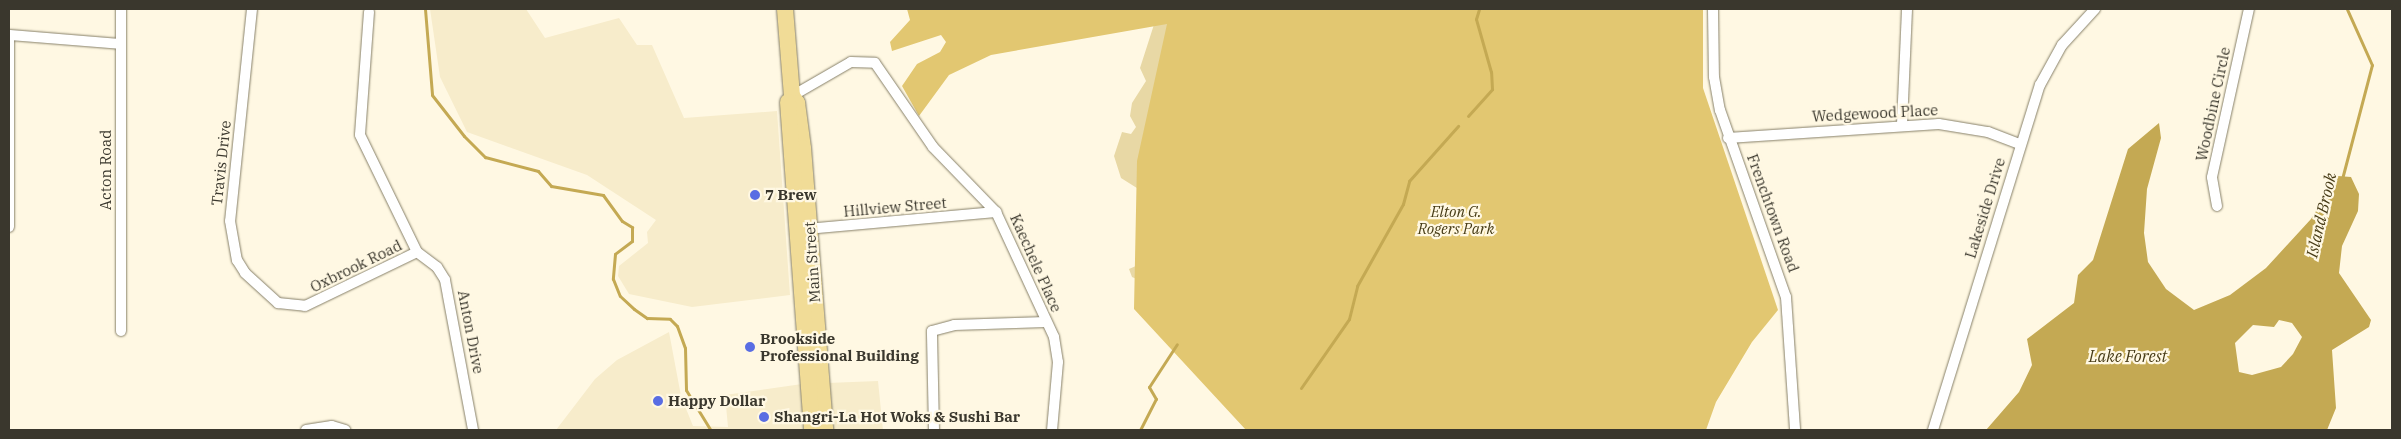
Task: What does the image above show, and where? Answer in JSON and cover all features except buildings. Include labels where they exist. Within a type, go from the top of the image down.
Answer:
[{"type":"main road","name":"Main Street","points":[[785,9],[792,96],[797,103],[811,339],[812,430]]},
{"type":"main road","name":"Main Street","points":[[811,339],[825,430]]},
{"type":"street","name":"Acton Road","points":[[121,9],[121,331]]},
{"type":"street","name":"Travis Drive","points":[[252,9],[230,221],[237,260],[245,273],[278,303]]},
{"type":"street","name":"Frenchtown Road","points":[[1713,9],[1714,77],[1728,138],[1786,297],[1795,430]]},
{"type":"street","points":[[1902,124],[1907,9]]},
{"type":"street","name":"Lakeside Drive","points":[[1933,430],[2020,144],[2051,64],[2095,9]]},
{"type":"street","name":"Woodbine Circle","points":[[2217,206],[2212,177],[2249,9]]},
{"type":"street","points":[[369,12],[360,134],[417,252]]},
{"type":"street","points":[[9,227],[9,37],[121,44]]},
{"type":"street","name":"Kaechele Place","points":[[792,96],[851,62],[875,63],[933,147],[996,212],[1046,322],[1058,362],[1052,430]]},
{"type":"street","name":"Wedgewood Place","points":[[1728,138],[1902,124],[1972,128],[2020,144]]},
{"type":"street","name":"Hillview Street","points":[[803,229],[996,212]]},
{"type":"street","name":"Oxbrook Road","points":[[278,303],[314,304],[417,252]]},
{"type":"street","name":"Anton Drive","points":[[417,252],[437,267],[445,280],[473,430]]},
{"type":"street","points":[[934,430],[930,343],[937,328],[1046,322]]},
{"type":"street","points":[[306,430],[332,426],[345,430]]},
{"type":"shaded area","points":[[430,9],[526,9],[545,38],[619,18],[637,45],[652,45],[684,118],[777,111],[790,295],[692,307],[629,294],[618,276],[619,266],[648,243],[647,232],[656,220],[587,175],[467,132],[440,77]]},
{"type":"shaded area","points":[[1159,9],[1187,9],[1165,70],[1164,134],[1179,165],[1171,208],[1198,224],[1217,253],[1193,284],[1164,291],[1132,277],[1129,269],[1168,252],[1174,232],[1148,195],[1121,178],[1114,156],[1122,132],[1131,134],[1136,127],[1130,116],[1132,103],[1146,81],[1140,68]]},
{"type":"shaded area","points":[[669,332],[681,396],[693,426],[728,427],[725,395],[802,384],[878,381],[883,430],[834,430],[832,419],[802,421],[803,430],[556,430],[595,379],[617,360]]},
{"type":"green space","name":"Elton G. Rogers Park","points":[[907,9],[1703,9],[1703,88],[1778,310],[1752,342],[1716,402],[1706,430],[1246,430],[1134,309],[1137,161],[1167,24],[991,55],[949,75],[919,116],[902,86],[917,64],[940,52],[946,42],[941,35],[892,51],[890,42],[910,20]]},
{"type":"water","name":"Lake Forest","points":[[2159,123],[2161,138],[2147,189],[2144,233],[2148,262],[2166,289],[2194,310],[2230,295],[2266,268],[2311,219],[2338,176],[2351,177],[2359,194],[2358,211],[2342,246],[2339,273],[2371,320],[2369,327],[2332,350],[2336,408],[2327,430],[1986,430],[2019,392],[2032,365],[2027,339],[2074,303],[2078,275],[2093,260],[2128,149]],"holes":[[[2279,320],[2292,323],[2302,337],[2293,354],[2281,367],[2252,375],[2239,372],[2235,343],[2253,325],[2274,327]]]},
{"type":"waterway","points":[[425,9],[432,95],[464,136],[485,157],[538,171],[551,186],[603,195],[622,221],[632,227],[632,241],[615,254],[613,279],[620,296],[634,309],[647,318],[670,319],[677,326],[685,348],[686,390],[710,429]]},
{"type":"waterway","points":[[1468,116],[1492,89],[1491,72],[1476,19],[1479,9]]},
{"type":"waterway","name":"Island Brook","points":[[2342,179],[2372,65],[2347,9]]},
{"type":"waterway","points":[[1301,388],[1349,319],[1357,286],[1403,204],[1409,181],[1458,126]]},
{"type":"waterway","points":[[1140,430],[1156,399],[1149,387],[1177,344]]},
{"type":"place","name":"7 Brew","points":[[755,195]]},
{"type":"place","name":"Brookside Professional Building","points":[[750,347]]},
{"type":"place","name":"Happy Dollar","points":[[658,401]]},
{"type":"place","name":"Shangri-La Hot Woks & Sushi Bar","points":[[764,417]]}]
